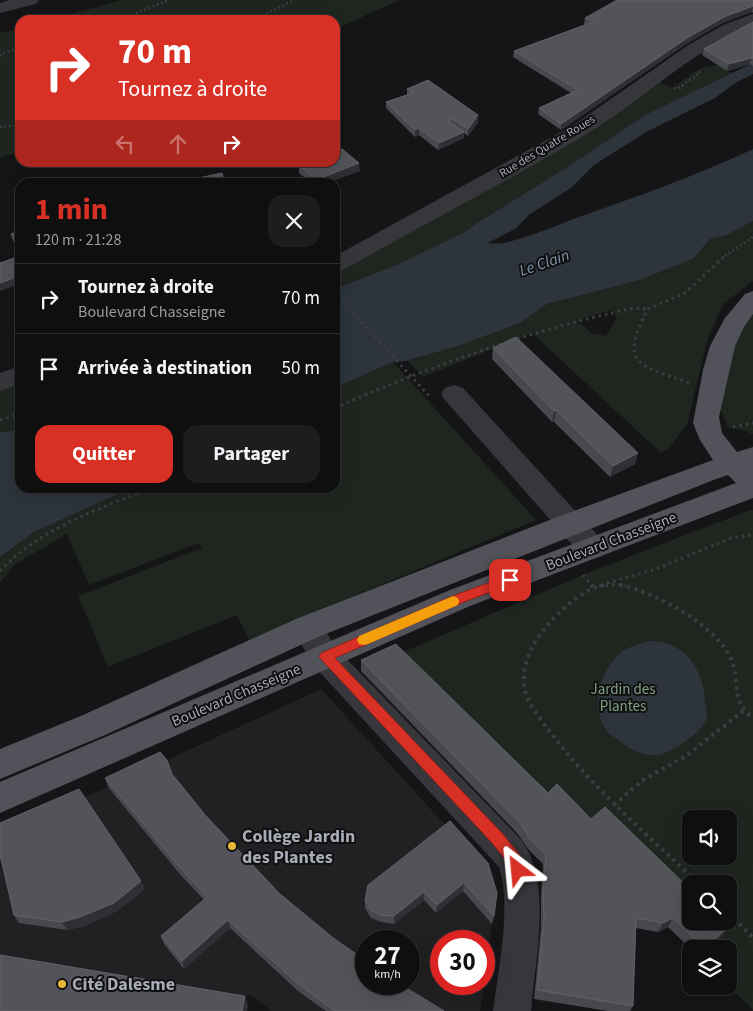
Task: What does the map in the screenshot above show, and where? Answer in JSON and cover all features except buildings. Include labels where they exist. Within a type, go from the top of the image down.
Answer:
[{"type":"main road","points":[[753,299],[735,322],[720,349],[706,424],[713,439],[743,460],[753,483]]},
{"type":"main road","name":"Boulevard Chasseigne","points":[[0,764],[94,725],[307,628],[570,524],[743,460]]},
{"type":"main road","name":"Boulevard Chasseigne","points":[[0,798],[460,598],[753,487]]},
{"type":"street","points":[[0,8],[30,0]]},
{"type":"street","name":"Rue des Quatre Roues","points":[[340,262],[579,130],[694,50],[749,25]]},
{"type":"street","points":[[0,382],[15,377]]},
{"type":"street","points":[[454,394],[592,548]]},
{"type":"street","points":[[307,628],[325,657],[497,838],[514,859],[521,881],[521,908],[512,1011]]},
{"type":"path","points":[[132,15],[169,0]]},
{"type":"path","points":[[264,15],[295,0]]},
{"type":"path","points":[[0,56],[15,49]]},
{"type":"path","points":[[0,127],[15,126]]},
{"type":"path","points":[[340,406],[406,376],[464,358],[532,333],[634,308],[648,309],[672,301],[691,289],[737,244],[753,236]]},
{"type":"path","points":[[340,298],[408,371]]},
{"type":"path","points":[[648,309],[632,343],[634,358],[644,367],[690,384]]},
{"type":"path","points":[[0,420],[15,416]]},
{"type":"path","points":[[0,571],[10,558],[51,532],[89,513],[139,493]]},
{"type":"path","points":[[689,875],[614,805],[567,754],[528,701],[524,685],[526,667],[532,648],[547,624],[593,587],[656,569],[731,538],[753,535]]},
{"type":"path","points":[[602,585],[618,584],[638,590],[672,606],[698,623],[731,659],[739,704],[743,711],[753,718]]},
{"type":"path","points":[[614,805],[643,780],[686,756],[743,711]]},
{"type":"path","points":[[737,922],[753,938]]},
{"type":"shaded area","name":"Collège Jardin des Plantes","points":[[321,689],[449,829],[495,901],[491,930],[430,930],[430,995],[482,995],[480,1011],[272,1011],[252,996],[0,955],[0,834],[104,789]]},
{"type":"green space","points":[[122,0],[400,0],[340,27],[340,15],[67,15]]},
{"type":"green space","points":[[15,29],[15,153],[0,158],[0,33]]},
{"type":"green space","points":[[718,65],[732,74],[645,115],[466,231],[399,264],[340,287],[340,268],[658,81],[672,88],[699,69]]},
{"type":"green space","points":[[753,221],[753,281],[723,304],[707,341],[687,424],[670,447],[661,453],[532,333],[423,377],[406,359],[461,345],[520,323],[547,304],[640,280],[693,259],[710,239],[727,235]],"holes":[[[614,309],[616,319],[606,336],[591,333],[582,324],[579,324],[581,319]]]},
{"type":"green space","points":[[753,312],[752,434],[743,430],[728,428],[719,406],[735,339]]},
{"type":"green space","points":[[393,362],[536,520],[249,640],[237,615],[108,667],[78,596],[202,548],[199,543],[89,585],[67,534],[14,565],[0,583],[0,557],[34,532],[121,493],[340,493],[340,386]]},
{"type":"green space","points":[[15,383],[15,430],[0,432],[0,388]]},
{"type":"green space","name":"Jardin des Plantes","points":[[753,510],[753,1010],[737,994],[737,940],[682,940],[396,655],[587,573]]},
{"type":"water","name":"Le Clain","points":[[753,63],[753,74],[737,82],[715,98],[646,132],[594,165],[571,188],[530,214],[515,229],[488,243],[497,244],[520,239],[688,177],[753,149],[753,221],[727,235],[710,239],[693,259],[640,280],[547,304],[520,323],[461,345],[405,361],[393,362],[340,386],[340,287],[399,264],[466,231],[645,115]]},
{"type":"water","points":[[15,430],[15,493],[121,493],[34,532],[0,557],[0,432]]},
{"type":"water","points":[[650,641],[662,642],[673,646],[690,659],[700,678],[707,715],[705,723],[694,735],[670,751],[657,755],[647,755],[634,751],[610,734],[600,718],[598,707],[601,684],[619,654],[628,648]]},
{"type":"slow traffic","points":[[364,640],[453,601]]},
{"type":"place","name":"Collège Jardin des Plantes","points":[[232,846]]},
{"type":"place","name":"Cité Dalesme","points":[[62,984]]},
{"type":"route","points":[[510,580],[460,598],[325,657],[497,838],[514,859],[518,870]]}]
